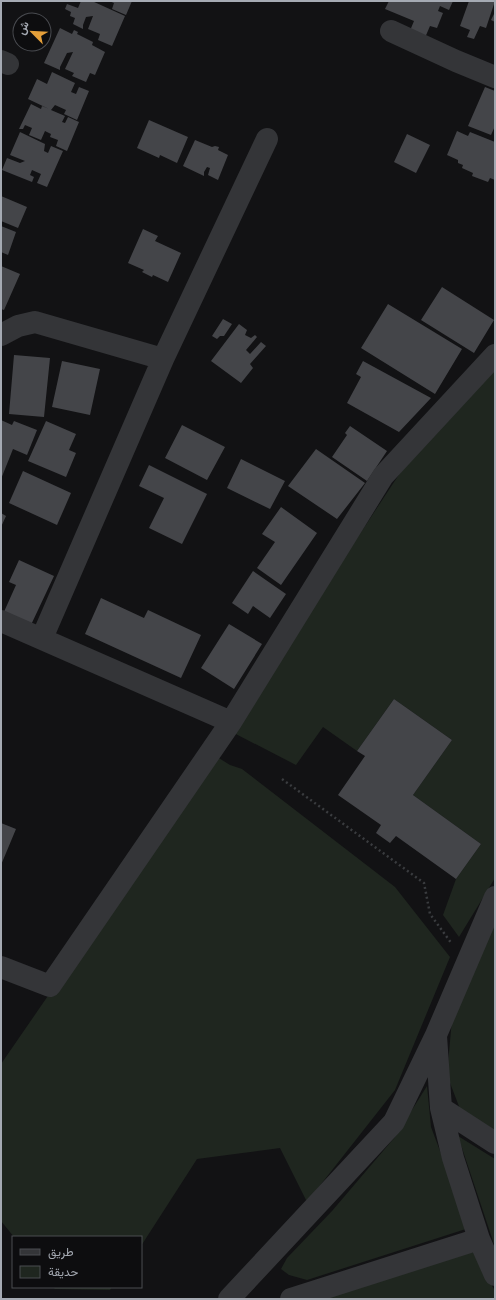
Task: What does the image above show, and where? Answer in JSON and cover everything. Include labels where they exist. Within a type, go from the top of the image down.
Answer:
[{"type":"street","points":[[391,31],[456,61],[495,76]]},
{"type":"street","points":[[42,638],[163,359],[267,139]]},
{"type":"street","points":[[1,335],[18,326],[35,322],[163,359]]},
{"type":"street","points":[[1,967],[50,986],[231,722],[383,476],[495,355]]},
{"type":"street","points":[[1,621],[231,722]]},
{"type":"street","points":[[229,1299],[394,1122],[436,1035],[495,897]]},
{"type":"street","points":[[291,1299],[489,1256],[453,1158],[441,1108],[436,1035]]},
{"type":"street","points":[[441,1108],[495,1143]]},
{"type":"path","points":[[282,779],[424,883],[430,914],[466,964]]},
{"type":"green space","points":[[495,370],[495,878],[459,937],[443,915],[456,879],[481,844],[413,795],[452,740],[394,699],[357,751],[323,727],[296,765],[230,731],[400,473]]},
{"type":"green space","points":[[214,755],[230,765],[242,769],[395,887],[450,957],[395,1090],[307,1202],[280,1148],[197,1159],[142,1244],[142,1236],[13,1236],[1,1221],[1,1064]]},
{"type":"green space","points":[[495,911],[495,1132],[460,1109],[447,1075],[452,1019]]},
{"type":"green space","points":[[427,1086],[431,1127],[469,1228],[307,1280],[289,1275],[281,1269],[287,1258],[332,1211],[395,1137]]},
{"type":"green space","points":[[458,1136],[495,1159],[494,1244]]},
{"type":"green space","points":[[473,1252],[495,1291],[495,1299],[315,1299]]},
{"type":"green space","points":[[54,1288],[111,1288],[110,1290]]},
{"type":"building","points":[[81,1],[92,1],[125,16],[112,46],[98,40],[100,34],[88,29],[93,16],[86,17],[83,29],[73,24],[75,18],[70,16],[71,12],[65,9],[67,4],[78,8]]},
{"type":"building","points":[[109,1],[132,1],[126,15],[112,9],[114,3]]},
{"type":"building","points":[[389,1],[453,1],[449,10],[440,6],[438,11],[443,13],[437,28],[430,26],[424,40],[409,33],[414,21],[385,9]]},
{"type":"building","points":[[469,1],[495,1],[486,28],[480,26],[474,39],[467,37],[470,30],[460,26]]},
{"type":"building","points":[[495,12],[495,22],[491,20]]},
{"type":"building","points":[[60,28],[72,34],[74,30],[78,32],[77,34],[93,42],[92,45],[105,52],[95,75],[90,73],[86,82],[72,76],[74,73],[65,69],[73,52],[67,53],[60,70],[44,63],[49,52],[52,52],[52,46]]},
{"type":"building","points":[[52,72],[75,83],[71,92],[76,94],[79,87],[89,91],[77,120],[64,114],[66,110],[55,105],[51,110],[65,116],[62,122],[65,123],[68,117],[79,122],[67,151],[56,146],[58,140],[50,137],[51,134],[45,131],[41,140],[29,135],[32,128],[25,125],[23,129],[19,129],[31,104],[41,109],[42,106],[49,109],[28,99],[37,79],[47,84]]},
{"type":"building","points":[[485,87],[495,91],[495,126],[491,135],[468,126]]},
{"type":"building","points":[[149,120],[188,137],[177,163],[160,155],[159,158],[137,148]]},
{"type":"building","points":[[457,131],[468,136],[470,132],[495,142],[495,180],[490,178],[488,182],[472,176],[473,173],[462,168],[463,165],[458,163],[458,160],[447,155]]},
{"type":"building","points":[[20,132],[45,144],[44,151],[48,153],[51,146],[63,151],[47,187],[37,183],[41,174],[32,170],[30,175],[34,177],[32,182],[2,170],[7,158],[20,163],[25,161],[10,155]]},
{"type":"building","points":[[407,134],[430,145],[416,173],[394,162]]},
{"type":"building","points":[[195,140],[212,147],[219,147],[218,150],[228,155],[218,180],[208,175],[210,168],[207,167],[204,172],[204,176],[183,166]]},
{"type":"building","points":[[1,196],[27,207],[18,228],[1,221]]},
{"type":"building","points":[[1,226],[16,232],[8,255],[1,252]]},
{"type":"building","points":[[143,229],[158,236],[155,241],[181,253],[168,282],[153,275],[152,277],[142,272],[144,270],[128,263]]},
{"type":"building","points":[[1,266],[20,274],[4,310],[1,309]]},
{"type":"building","points":[[442,287],[494,320],[474,353],[421,320]]},
{"type":"building","points":[[388,304],[462,349],[435,394],[361,348]]},
{"type":"building","points":[[223,319],[232,324],[224,336],[220,336],[217,339],[212,336]]},
{"type":"building","points":[[239,324],[247,330],[245,335],[251,338],[255,335],[257,337],[246,350],[250,354],[261,342],[266,346],[250,364],[253,368],[241,383],[211,361]]},
{"type":"building","points":[[14,355],[50,358],[44,417],[9,414]]},
{"type":"building","points":[[62,361],[100,369],[90,415],[52,407]]},
{"type":"building","points":[[363,361],[431,398],[399,432],[347,403],[361,377],[356,374]]},
{"type":"building","points":[[1,420],[12,425],[14,421],[37,430],[27,455],[13,449],[1,479]]},
{"type":"building","points":[[46,421],[76,434],[69,450],[76,453],[66,477],[28,461]]},
{"type":"building","points":[[182,425],[225,447],[207,480],[165,458]]},
{"type":"building","points":[[350,426],[387,451],[367,481],[332,457],[347,435],[345,433]]},
{"type":"building","points":[[316,449],[365,483],[337,519],[288,486]]},
{"type":"building","points":[[241,459],[285,481],[270,509],[227,488]]},
{"type":"building","points":[[149,465],[207,494],[182,544],[149,528],[164,498],[139,486]]},
{"type":"building","points":[[23,471],[71,493],[57,525],[9,503]]},
{"type":"building","points":[[281,507],[317,533],[281,585],[257,568],[275,542],[262,534]]},
{"type":"building","points":[[1,513],[6,516],[1,527]]},
{"type":"building","points":[[19,560],[54,576],[30,627],[3,614],[16,585],[9,582]]},
{"type":"building","points":[[253,571],[286,594],[270,618],[253,606],[248,614],[232,603]]},
{"type":"building","points":[[101,598],[144,618],[148,610],[201,635],[181,678],[85,634]]},
{"type":"building","points":[[229,624],[262,644],[234,689],[201,668]]},
{"type":"building","points":[[394,699],[452,740],[413,795],[481,844],[456,879],[396,836],[390,843],[376,833],[381,825],[338,795],[365,756],[357,751]]},
{"type":"building","points":[[1,823],[16,829],[1,865]]}]
